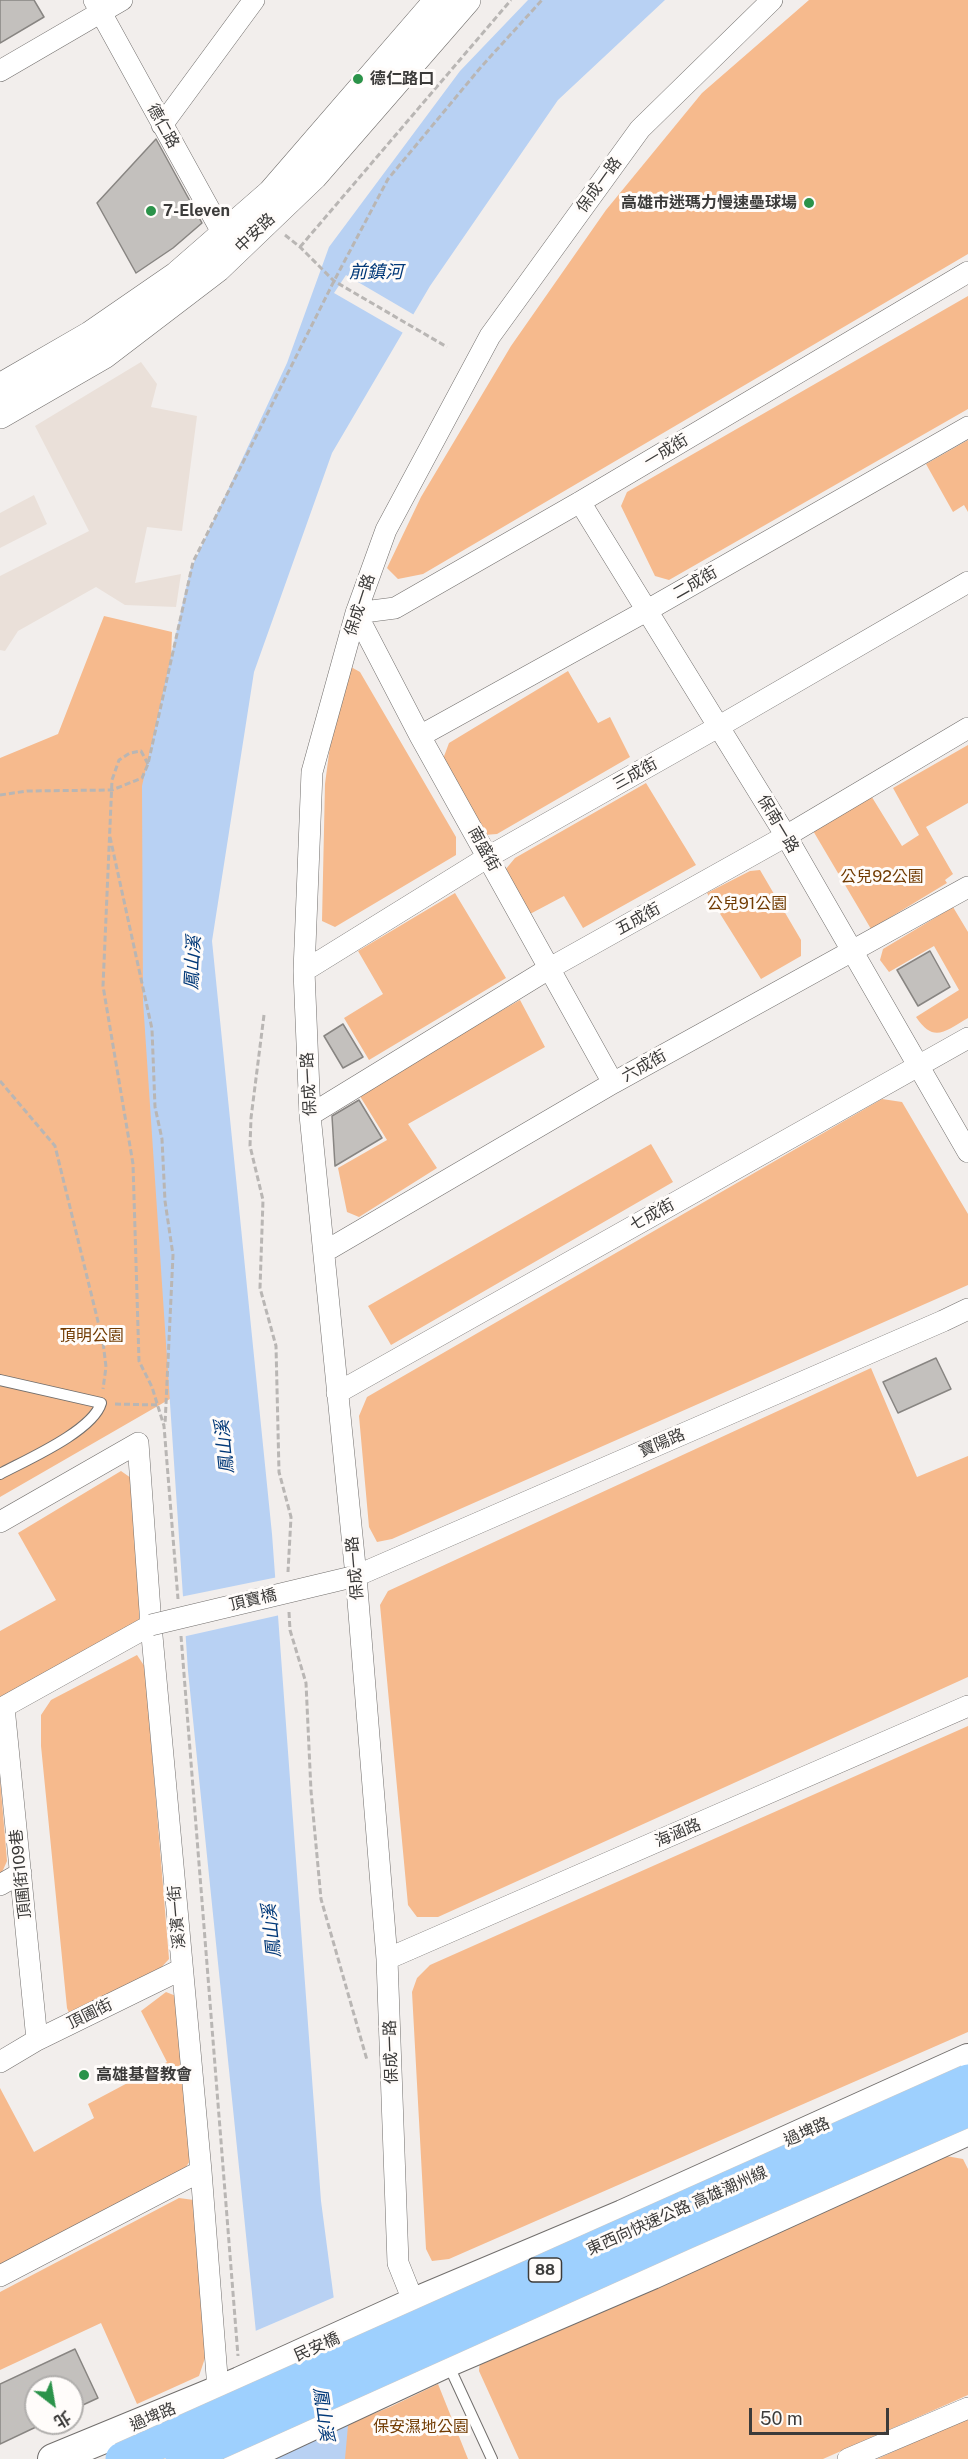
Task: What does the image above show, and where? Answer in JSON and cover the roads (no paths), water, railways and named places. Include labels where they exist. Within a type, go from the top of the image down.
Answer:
[{"type":"highway","name":"東西向快速公路 高雄潮州線","points":[[122,2459],[968,2081]]},
{"type":"highway","name":"東西向快速公路 高雄潮州線","points":[[182,2459],[676,2237],[968,2110]]},
{"type":"main road","name":"過埤路","points":[[382,2319],[414,2303],[623,2215],[968,2059]]},
{"type":"main road","points":[[250,2453],[398,2384],[652,2274],[968,2130]]},
{"type":"main road","name":"民安橋","points":[[237,2383],[382,2319]]},
{"type":"main road","name":"過埤路","points":[[54,2459],[237,2383]]},
{"type":"street","points":[[0,71],[98,7],[122,0]]},
{"type":"street","points":[[162,125],[254,0]]},
{"type":"street","name":"中安路","points":[[0,415],[104,355],[218,268],[230,242],[438,0]]},
{"type":"street","name":"中安路","points":[[0,387],[90,335],[177,275],[267,221],[314,176],[466,0]]},
{"type":"street","name":"保成一路","points":[[414,2303],[398,2263],[387,1959],[356,1576],[310,1115],[304,971],[312,772],[356,613],[386,530],[490,336],[640,129],[772,0]]},
{"type":"street","name":"德仁路","points":[[98,7],[162,125],[230,242]]},
{"type":"street","name":"一成街","points":[[356,613],[395,608],[580,502],[968,272]]},
{"type":"street","name":"二成街","points":[[420,736],[646,611],[968,427]]},
{"type":"street","name":"保南一路","points":[[580,502],[786,836],[968,1152]]},
{"type":"street","name":"三成街","points":[[304,971],[488,857],[968,582]]},
{"type":"street","name":"南盛街","points":[[356,613],[420,736],[614,1083]]},
{"type":"street","name":"五成街","points":[[310,1115],[550,969],[786,836],[968,728]]},
{"type":"street","name":"六成街","points":[[324,1252],[614,1083],[968,887]]},
{"type":"street","name":"七成街","points":[[337,1393],[968,1038]]},
{"type":"street","name":"寶陽路","points":[[356,1576],[968,1309]]},
{"type":"street","name":"溪濱一街","points":[[0,1522],[138,1443],[151,1625],[201,2171],[237,2383],[226,2459]]},
{"type":"street","name":"頂寶橋","points":[[2,1708],[151,1625],[356,1576]]},
{"type":"street","name":"海涵路","points":[[387,1959],[968,1707]]},
{"type":"street","name":"頂圃街109巷","points":[[2,1708],[38,2040]]},
{"type":"street","points":[[0,1885],[21,1873]]},
{"type":"street","name":"頂圃街","points":[[0,2062],[38,2040],[182,1969]]},
{"type":"street","points":[[0,2276],[201,2171]]},
{"type":"street","points":[[848,2459],[968,2408]]},
{"type":"lane","points":[[0,1380],[101,1403],[99,1412],[82,1428],[0,1474]]},
{"type":"lane","points":[[414,2303],[447,2362],[492,2459]]},
{"type":"water","name":"前鎮河","points":[[528,0],[665,0],[558,100],[430,286],[332,453],[254,672],[212,941],[272,1534],[321,2201],[349,2414],[345,2459],[269,2459],[188,1671],[143,1001],[142,786],[190,571],[287,363],[329,247],[460,71]]},
{"type":"place","name":"德仁路口","points":[[358,79]]},
{"type":"place","name":"高雄市迷瑪力慢速壘球場","points":[[809,203]]},
{"type":"place","name":"7-Eleven","points":[[151,211]]},
{"type":"place","name":"高雄基督教會","points":[[84,2075]]},
{"type":"park label","name":"公兒92公園","points":[[882,877]]},
{"type":"park label","name":"公兒91公園","points":[[747,904]]},
{"type":"park label","name":"頂明公園","points":[[92,1336]]},
{"type":"park label","name":"保安濕地公園","points":[[421,2427]]},
{"type":"water label","name":"鳳山溪","points":[[193,963]]},
{"type":"water label","name":"鳳山溪","points":[[225,1447]]},
{"type":"water label","name":"鳳山溪","points":[[272,1931]]},
{"type":"water label","name":"鳳山溪","points":[[323,2414]]}]
